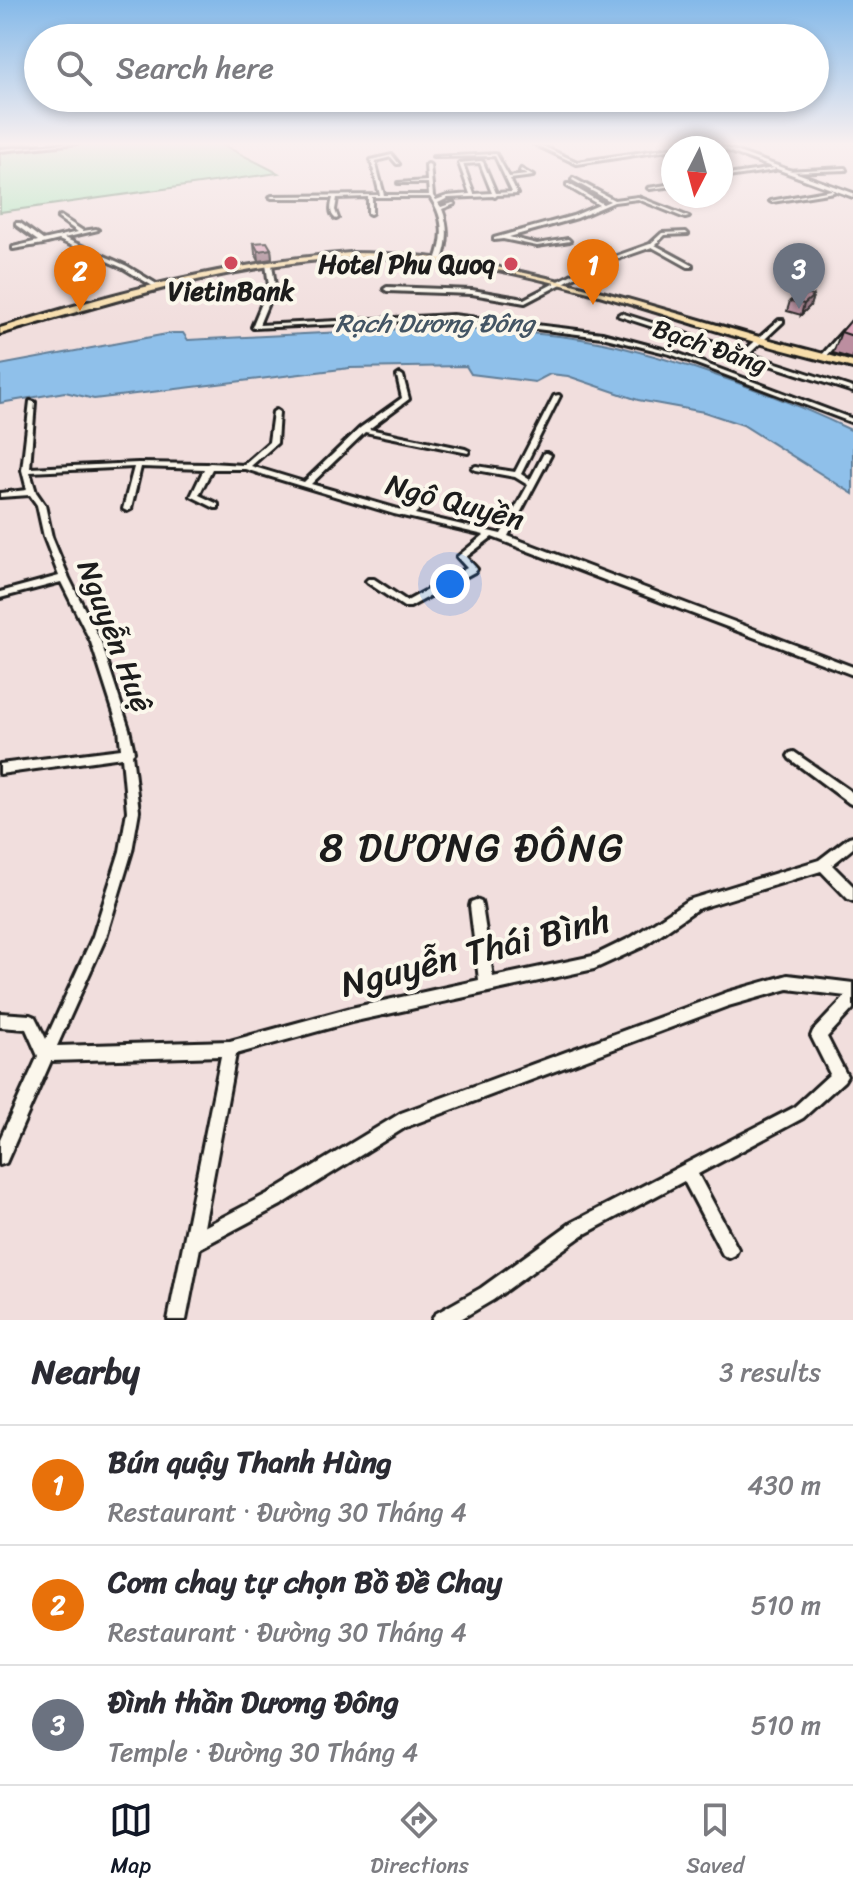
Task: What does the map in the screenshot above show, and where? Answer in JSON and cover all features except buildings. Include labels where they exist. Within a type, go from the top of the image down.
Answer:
[{"type":"main road","points":[[0,331],[158,287],[269,264],[354,255],[439,260],[563,283],[618,296],[853,365]]},
{"type":"street","points":[[334,205],[336,218]]},
{"type":"street","points":[[370,205],[370,213]]},
{"type":"street","points":[[437,205],[446,240],[439,260]]},
{"type":"street","points":[[439,209],[451,205]]},
{"type":"street","points":[[655,205],[687,217]]},
{"type":"street","points":[[568,240],[537,245],[498,238],[604,206]]},
{"type":"street","points":[[60,217],[82,233]]},
{"type":"street","points":[[18,224],[43,243]]},
{"type":"street","points":[[15,248],[96,230]]},
{"type":"street","points":[[387,289],[472,292],[525,301],[590,267],[652,245],[664,234],[686,233]]},
{"type":"street","points":[[59,238],[125,267],[158,287]]},
{"type":"street","points":[[652,245],[690,266]]},
{"type":"street","name":"Bạch Đằng","points":[[269,264],[272,286],[255,327],[453,317],[602,335],[654,347],[853,421]]},
{"type":"street","points":[[621,315],[853,390]]},
{"type":"street","points":[[744,355],[781,321]]},
{"type":"street","points":[[823,357],[848,327]]},
{"type":"street","points":[[306,485],[363,430],[406,399],[400,376]]},
{"type":"street","points":[[517,475],[557,396]]},
{"type":"street","name":"Nguyễn Huệ","points":[[0,1157],[99,937],[126,851],[133,811],[124,729],[96,642],[64,578],[48,537],[41,505],[32,492],[26,470],[32,402]]},
{"type":"street","points":[[245,467],[273,443],[276,412]]},
{"type":"street","points":[[363,430],[465,451]]},
{"type":"street","points":[[503,537],[547,455]]},
{"type":"street","points":[[127,509],[138,465]]},
{"type":"street","name":"Ngô Quyền","points":[[26,470],[138,465],[245,467],[503,537],[853,671]]},
{"type":"street","points":[[210,465],[195,496],[215,506]]},
{"type":"street","points":[[476,468],[517,475],[532,484]]},
{"type":"street","points":[[0,495],[32,492]]},
{"type":"street","points":[[411,514],[428,494]]},
{"type":"street","points":[[371,581],[407,605],[473,569],[461,557],[491,534]]},
{"type":"street","points":[[0,595],[64,578]]},
{"type":"street","points":[[0,769],[128,752]]},
{"type":"street","points":[[794,756],[853,800]]},
{"type":"street","points":[[853,841],[823,865],[853,895]]},
{"type":"street","name":"Nguyễn Thái Bình","points":[[45,1054],[230,1048],[487,984],[607,958],[637,942],[693,904],[823,865]]},
{"type":"street","points":[[476,906],[487,984]]},
{"type":"street","points":[[191,1243],[275,1199],[401,1121],[728,999],[788,982],[853,990]]},
{"type":"street","points":[[441,1320],[487,1294],[577,1229],[798,1113],[839,1076],[818,1036],[853,999]]},
{"type":"street","points":[[0,1020],[30,1022],[45,1054]]},
{"type":"street","points":[[177,1320],[230,1048]]},
{"type":"street","points":[[688,1172],[729,1249]]},
{"type":"green space","points":[[0,205],[53,205],[0,212]]},
{"type":"water","points":[[422,328],[520,332],[593,341],[707,372],[767,394],[853,431],[853,494],[743,425],[704,412],[638,400],[568,376],[550,374],[535,382],[471,374],[466,366],[350,368],[94,399],[65,392],[0,403],[0,365],[172,333],[183,333],[188,340]]},
{"type":"place","name":"VietinBank","points":[[231,263]]},
{"type":"place","name":"Hotel Phu Quoq","points":[[511,264]]},
{"type":"place","name":"Bún quậy Thanh Hùng","points":[[593,305]]},
{"type":"place","name":"Đình thần Dương Đông","points":[[799,309]]},
{"type":"place","name":"Cơm chay tự chọn Bồ Đề Chay","points":[[80,311]]},
{"type":"district","name":"8 DƯƠNG ĐÔNG","points":[[472,847]]},
{"type":"water label","name":"Rạch Dương Đông","points":[[435,323]]}]
